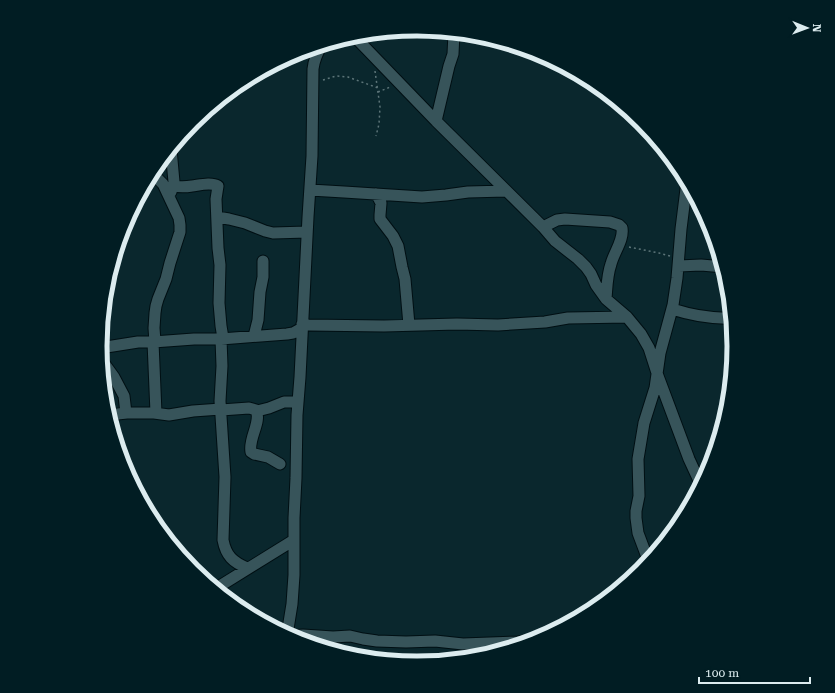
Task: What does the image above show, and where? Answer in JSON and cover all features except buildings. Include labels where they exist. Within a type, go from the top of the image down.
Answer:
[{"type":"street","points":[[436,121],[453,54],[454,39]]},
{"type":"street","points":[[359,42],[436,121],[543,227],[555,241],[586,267],[606,299],[627,317],[642,334],[649,348],[688,459],[698,479]]},
{"type":"street","points":[[289,629],[294,575],[298,402],[312,156],[313,80],[314,61],[317,52]]},
{"type":"street","points":[[156,413],[154,342],[155,313],[158,299],[166,279],[180,232],[180,225],[171,191],[174,182],[172,156]]},
{"type":"street","points":[[157,178],[171,191]]},
{"type":"street","points":[[171,191],[190,186],[211,184],[217,185],[216,199],[220,266],[219,303],[222,338],[221,409],[225,477],[223,528],[224,546],[232,560],[247,568]]},
{"type":"street","points":[[310,190],[422,197],[468,192],[506,191]]},
{"type":"street","points":[[647,556],[638,533],[636,518],[638,496],[638,459],[644,423],[658,376],[660,353],[672,309],[679,262],[686,191]]},
{"type":"street","points":[[376,194],[381,203],[380,219],[393,236],[398,246],[405,279],[409,325]]},
{"type":"street","points":[[217,217],[229,218],[273,233],[307,232]]},
{"type":"street","points":[[543,227],[557,220],[565,219],[610,222],[619,225],[622,228],[623,231],[619,244],[610,266],[606,299]]},
{"type":"street","points":[[254,336],[258,320],[260,292],[263,277],[263,261]]},
{"type":"street","points":[[679,262],[717,266]]},
{"type":"street","points":[[672,309],[703,317],[726,318]]},
{"type":"street","points":[[107,347],[138,342],[293,333],[302,326],[308,325],[512,324],[545,322],[568,318],[627,317]]},
{"type":"street","points":[[108,369],[124,396],[126,413]]},
{"type":"street","points":[[115,414],[156,413],[169,415],[193,411],[249,408],[257,411],[284,402],[298,402]]},
{"type":"street","points":[[257,411],[258,416],[251,441],[251,452],[268,457],[280,464]]},
{"type":"street","points":[[220,586],[294,540]]},
{"type":"street","points":[[305,635],[333,637],[350,636],[377,641],[435,641],[463,644],[512,642]]},
{"type":"path","points":[[374,57],[380,102],[379,124],[376,136]]},
{"type":"path","points":[[313,80],[336,76],[348,77],[378,88]]},
{"type":"path","points":[[378,92],[388,88],[396,80]]},
{"type":"path","points":[[619,244],[659,253],[679,262]]}]
